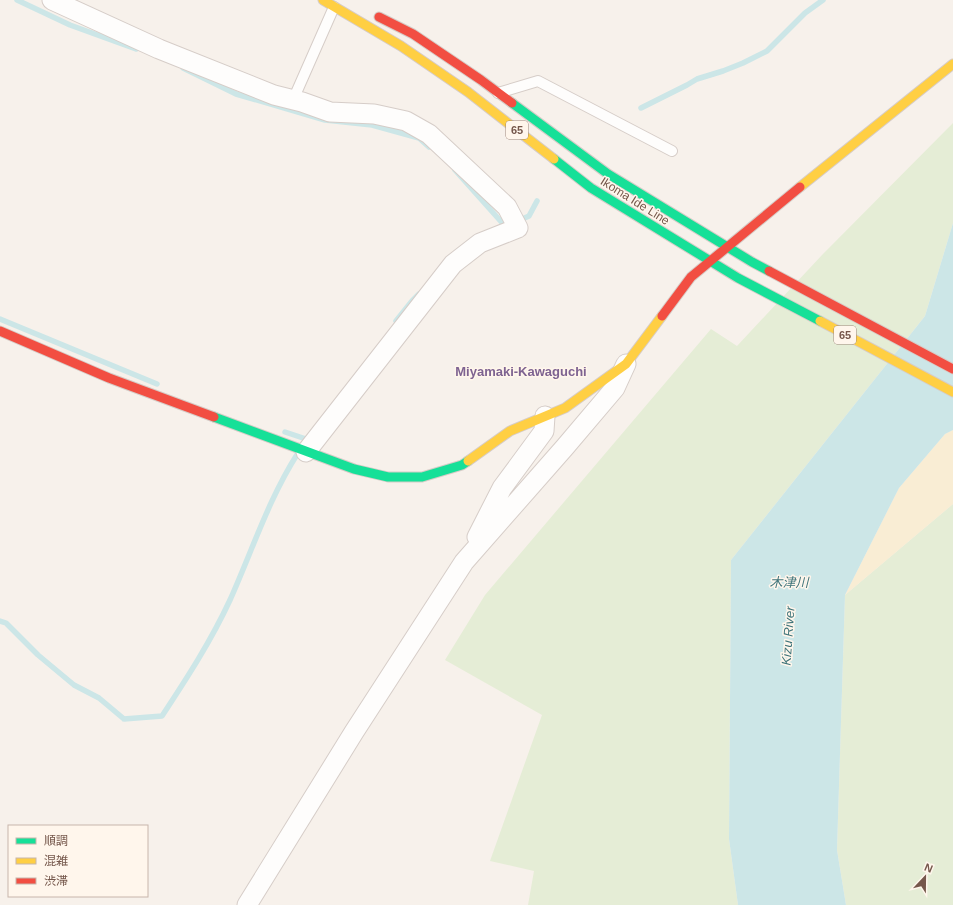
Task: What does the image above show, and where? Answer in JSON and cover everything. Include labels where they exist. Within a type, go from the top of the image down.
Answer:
[{"type":"main road","name":"Ikoma Ide Line","points":[[323,0],[401,46],[468,92],[591,188],[738,278],[953,392]]},
{"type":"main road","name":"Ikoma Ide Line","points":[[372,14],[413,34],[481,80],[608,174],[727,247],[752,262],[953,369]]},
{"type":"main road","points":[[0,331],[109,378],[354,469],[388,477],[422,477],[462,466],[510,431],[565,408],[626,364],[691,278],[727,247],[953,64]]},
{"type":"street","points":[[52,0],[159,49],[274,95],[330,112],[374,114],[406,121],[429,134],[508,207],[518,228],[480,243],[453,264],[306,452]]},
{"type":"street","points":[[464,562],[565,448],[615,388],[626,364]]},
{"type":"street","points":[[247,905],[354,732],[464,562],[502,488],[544,431],[546,416]]},
{"type":"lane","points":[[293,100],[334,7]]},
{"type":"lane","points":[[498,93],[538,81],[672,152]]},
{"type":"green space","points":[[953,123],[953,223],[925,316],[731,560],[729,839],[738,905],[528,905],[534,871],[490,861],[542,715],[445,660],[485,595],[711,329],[737,346],[822,255]]},
{"type":"green space","points":[[953,504],[953,905],[846,905],[837,850],[845,595]]},
{"type":"sand","points":[[953,430],[953,504],[845,595],[899,488],[945,434]]},
{"type":"water","name":"木津川","points":[[953,223],[953,430],[945,434],[899,488],[845,595],[837,850],[846,905],[738,905],[729,839],[731,560],[925,316]]},
{"type":"waterway","points":[[17,0],[70,25],[136,49]]},
{"type":"waterway","points":[[641,108],[697,79],[723,71],[767,51],[805,13],[823,0]]},
{"type":"waterway","points":[[183,68],[236,94],[325,120],[372,125],[419,138],[429,147]]},
{"type":"waterway","points":[[455,170],[505,226]]},
{"type":"waterway","points":[[518,221],[529,216],[537,201]]},
{"type":"waterway","points":[[396,321],[419,294]]},
{"type":"waterway","points":[[0,319],[157,384]]},
{"type":"waterway","points":[[285,432],[306,439]]},
{"type":"waterway","points":[[124,719],[162,716],[198,659],[223,615],[278,488],[298,453]]},
{"type":"waterway","points":[[0,621],[6,623],[38,655],[74,685],[99,698],[124,719],[126,719]]},
{"type":"traffic: fast","points":[[512,103],[608,174],[769,271]]},
{"type":"traffic: fast","points":[[554,159],[591,188],[738,278],[820,321]]},
{"type":"traffic: fast","points":[[214,417],[354,469],[388,477],[422,477],[462,465],[468,461]]},
{"type":"traffic: slow","points":[[323,0],[401,46],[468,92],[554,159]]},
{"type":"traffic: slow","points":[[800,187],[953,64]]},
{"type":"traffic: slow","points":[[468,461],[510,431],[565,408],[626,364],[662,316]]},
{"type":"traffic: slow","points":[[820,321],[953,392]]},
{"type":"traffic: jam","points":[[379,17],[413,34],[512,103]]},
{"type":"traffic: jam","points":[[662,316],[691,277],[800,187]]},
{"type":"traffic: jam","points":[[769,271],[953,369]]},
{"type":"traffic: jam","points":[[0,331],[109,378],[214,417]]},
{"type":"district","name":"Miyamaki-Kawaguchi","points":[[521,371]]},
{"type":"water label","name":"Kizu River","points":[[788,636]]}]
